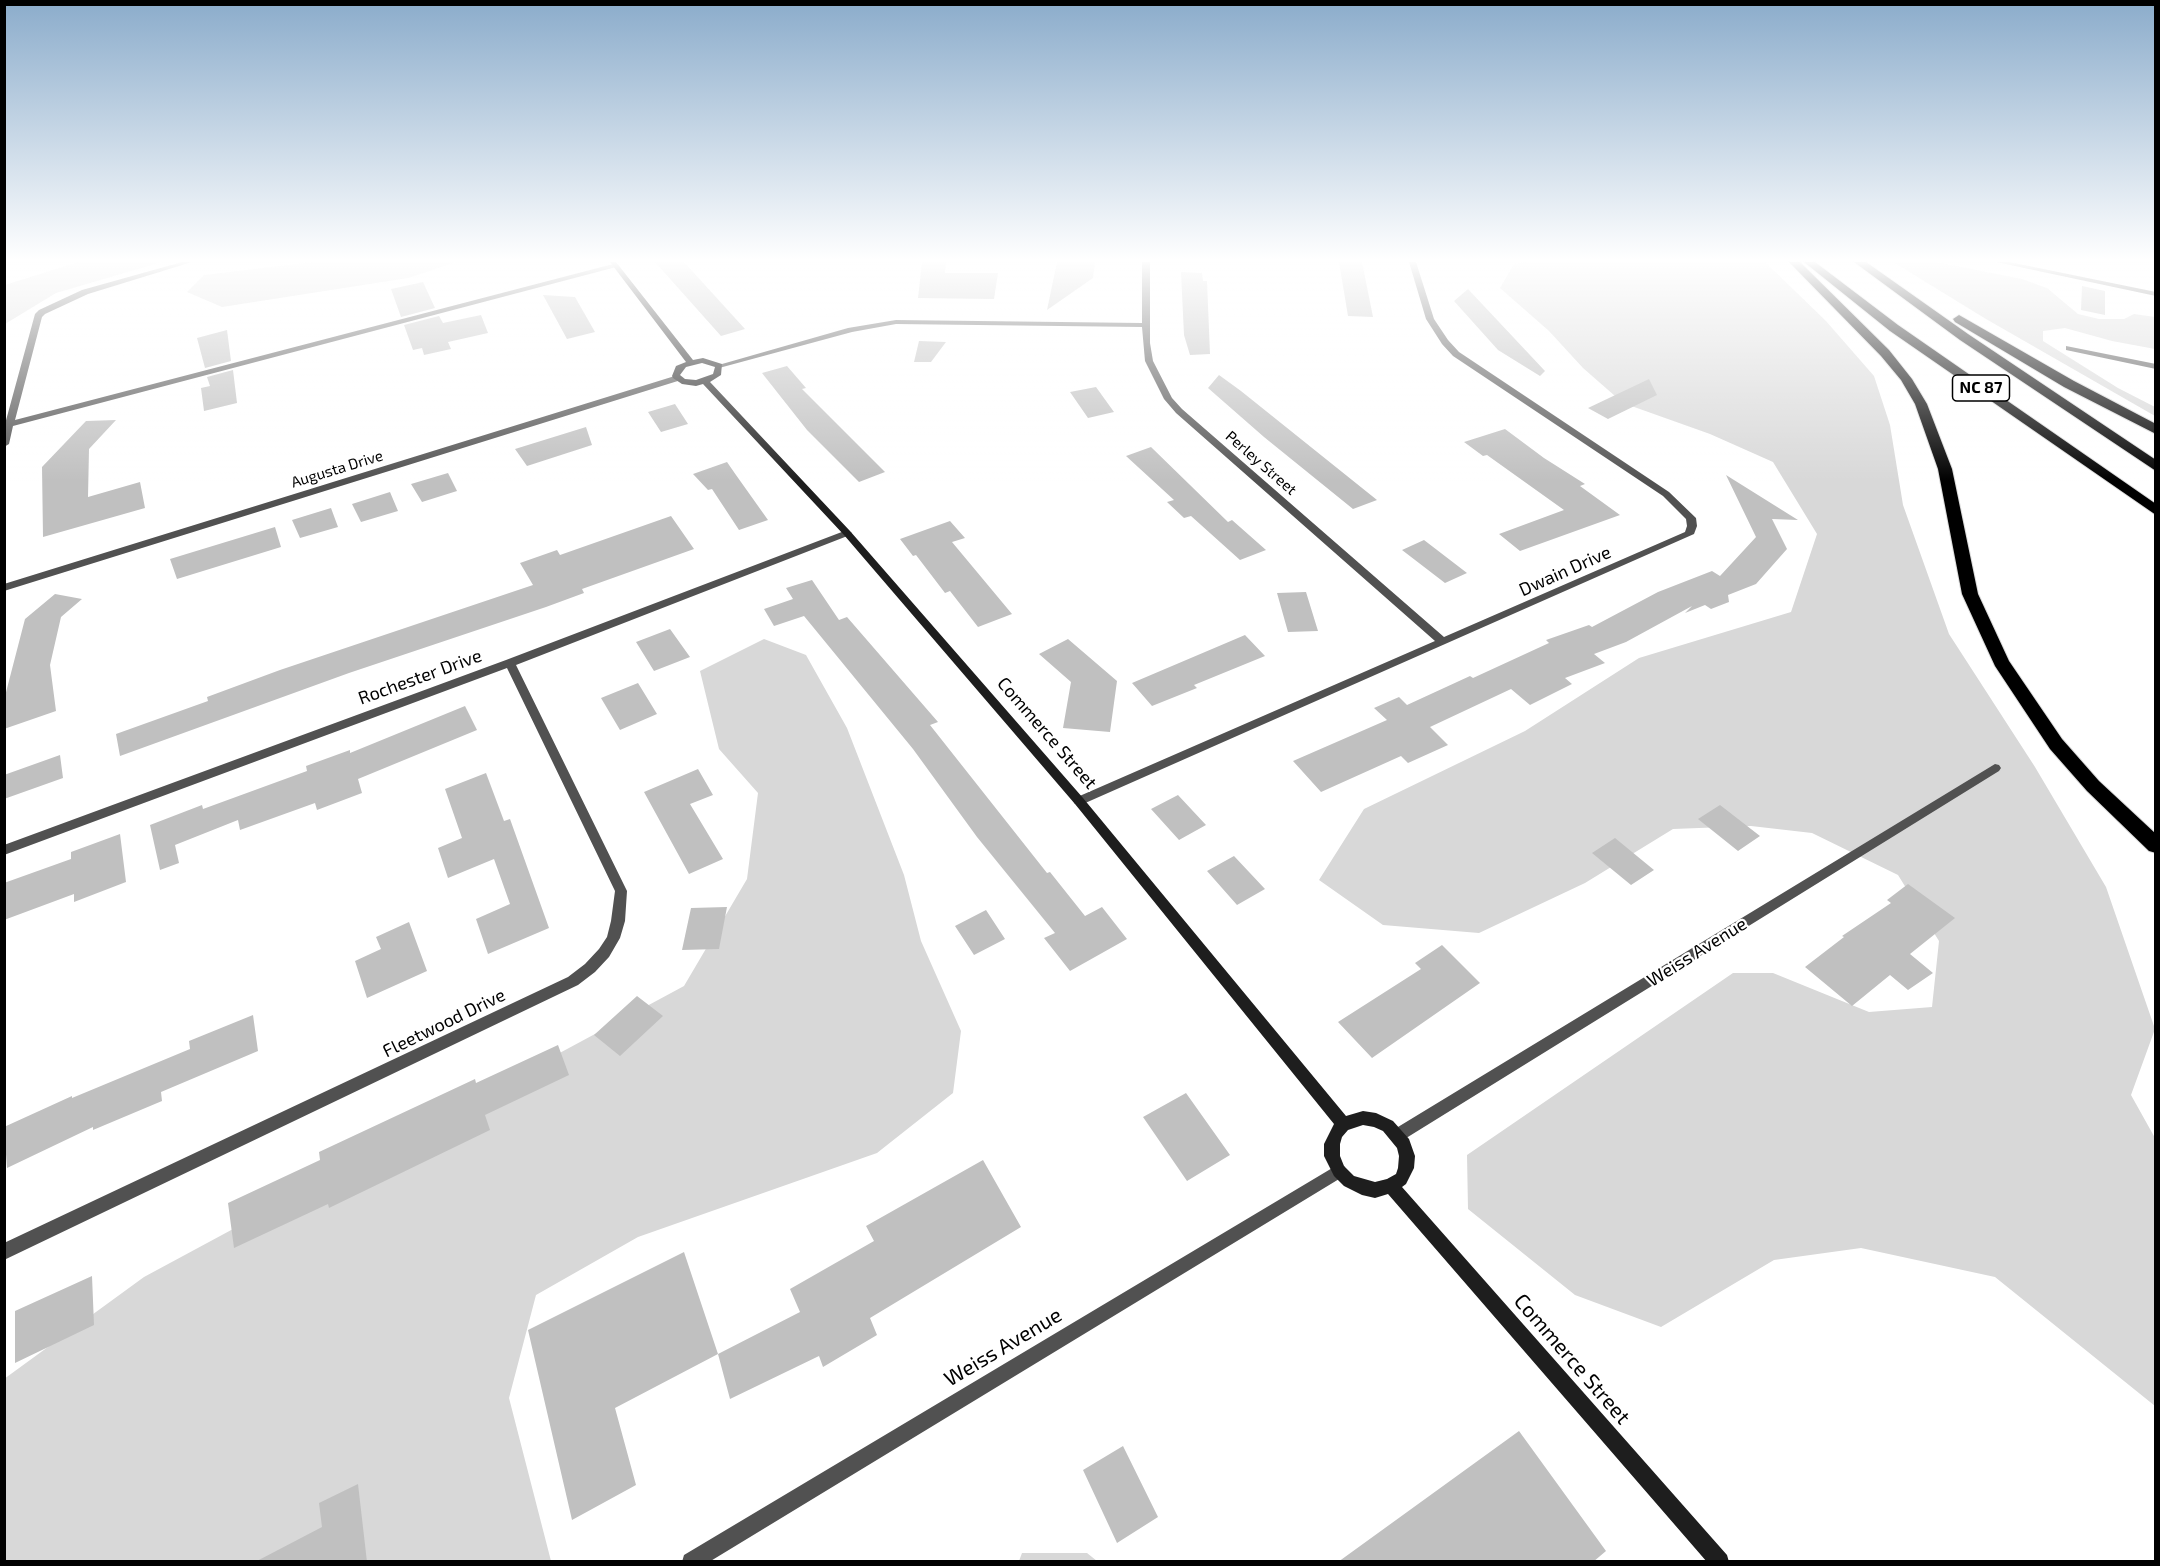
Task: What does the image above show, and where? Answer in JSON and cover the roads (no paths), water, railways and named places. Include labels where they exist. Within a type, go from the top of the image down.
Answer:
[{"type":"highway","points":[[1866,335],[1906,379],[1921,404],[1945,469],[1970,594],[2001,662],[2056,744],[2093,786],[2156,846]]},
{"type":"highway","name":"NC 87","points":[[1904,335],[2156,511]]},
{"type":"highway","name":"NC 87","points":[[1961,335],[2156,467]]},
{"type":"highway","points":[[1986,335],[2009,350],[2156,430]]},
{"type":"street","points":[[4,444],[33,335]]},
{"type":"street","points":[[9,424],[345,335]]},
{"type":"street","points":[[669,335],[690,362]]},
{"type":"street","points":[[719,366],[717,375],[705,381],[688,382],[678,378],[676,372],[690,362],[710,361],[719,366],[832,335]]},
{"type":"street","name":"Perley Street","points":[[1147,335],[1149,361],[1157,380],[1168,399],[1179,411],[1443,642]]},
{"type":"street","name":"Dwain Drive","points":[[1078,801],[1689,534],[1692,526],[1691,518],[1666,494],[1456,354],[1440,335]]},
{"type":"street","points":[[2069,348],[2156,367]]},
{"type":"street","name":"Augusta Drive","points":[[4,588],[678,378]]},
{"type":"street","name":"Commerce Street","points":[[705,381],[847,533],[1078,801],[1343,1124]]},
{"type":"street","name":"Rochester Drive","points":[[4,850],[510,663],[847,533]]},
{"type":"street","name":"Fleetwood Drive","points":[[4,1252],[573,981],[604,953],[613,938],[618,921],[621,891],[510,663]]},
{"type":"street","name":"Weiss Avenue","points":[[1398,1135],[1995,768]]},
{"type":"street","points":[[1363,1118],[1376,1120],[1388,1126],[1398,1135],[1404,1144],[1407,1156],[1406,1168],[1401,1179],[1391,1186],[1375,1190],[1349,1181],[1339,1171],[1332,1156],[1332,1144],[1343,1124],[1363,1118]]},
{"type":"street","name":"Weiss Avenue","points":[[691,1562],[1339,1171]]},
{"type":"street","name":"Commerce Street","points":[[1391,1186],[1720,1562]]}]
